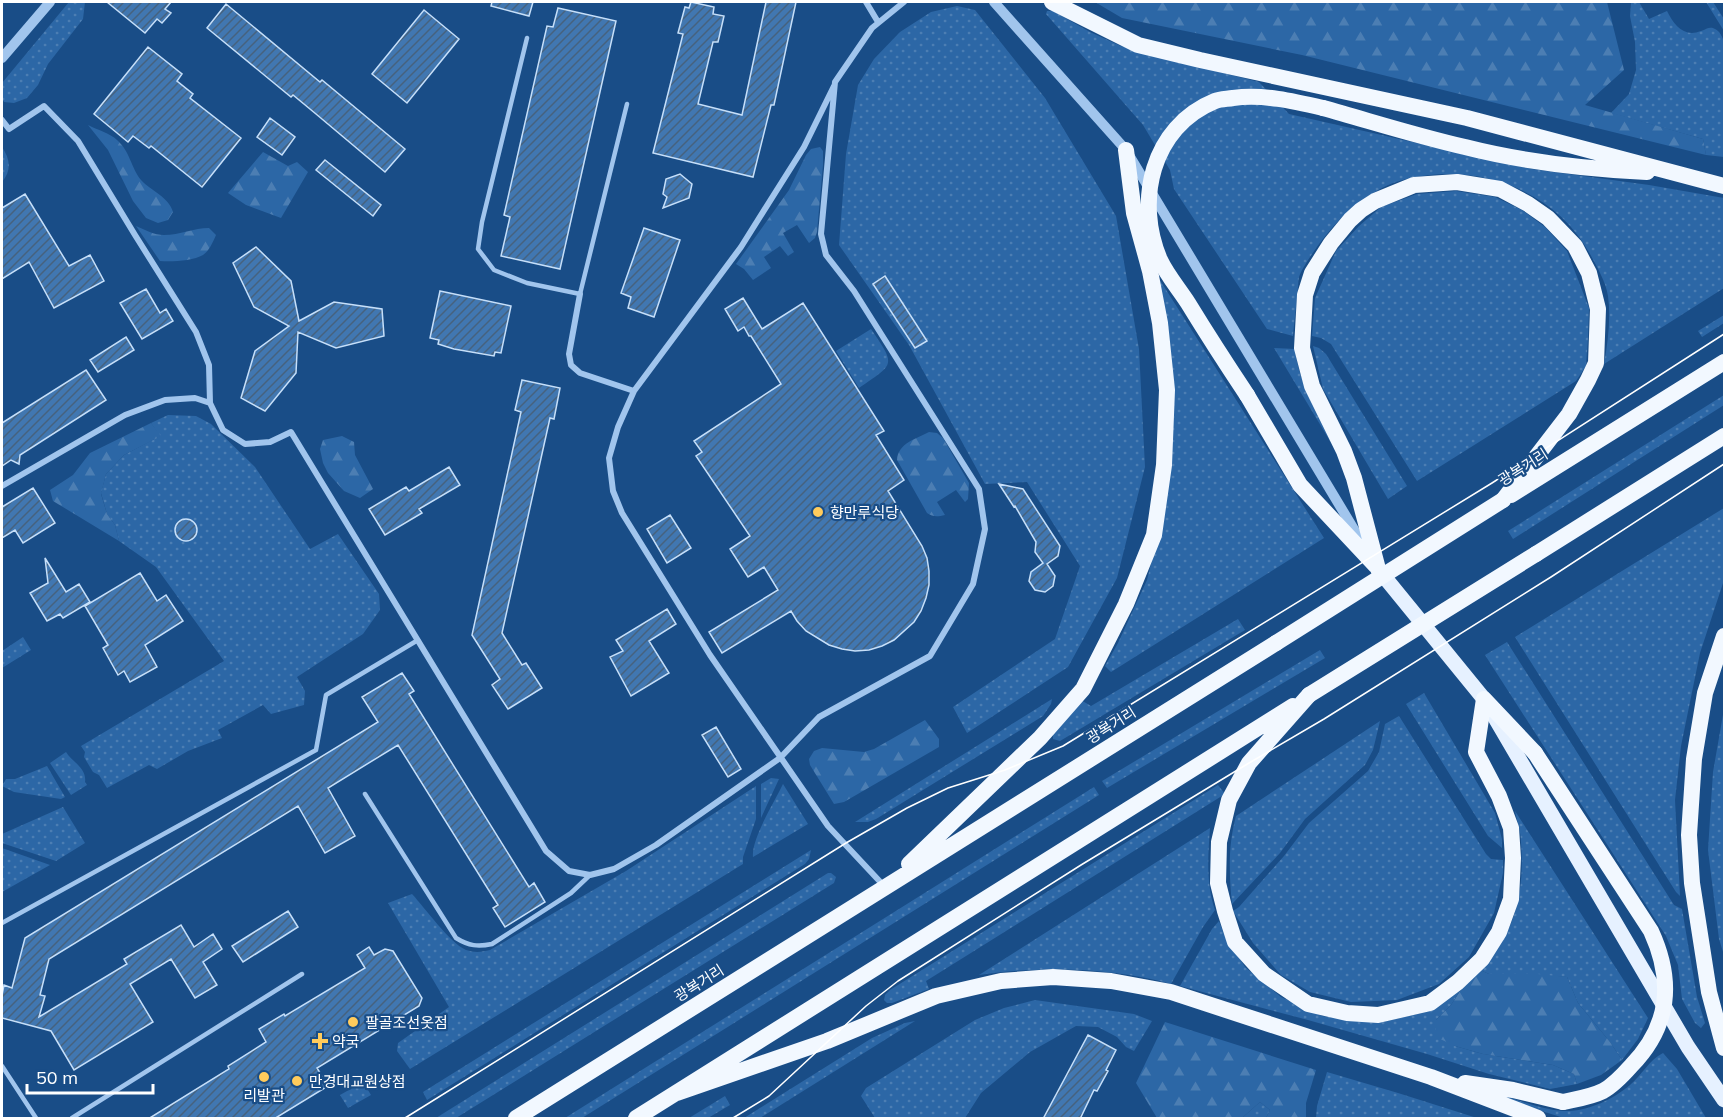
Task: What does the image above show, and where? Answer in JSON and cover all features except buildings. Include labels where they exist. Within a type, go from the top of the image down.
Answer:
[{"type":"highway","points":[[1052,2],[1138,45],[1467,118],[1725,186]]},
{"type":"highway","points":[[1378,569],[1300,485],[1247,395],[1161,261],[1151,231],[1147,200],[1153,170],[1166,139],[1187,117],[1216,101],[1249,96],[1288,100],[1323,108],[1465,147],[1532,161],[1600,170],[1680,174]]},
{"type":"highway","points":[[886,887],[1040,738],[1083,689],[1126,603],[1154,534],[1164,465],[1167,390],[1160,323],[1150,271],[1134,213],[1126,150]]},
{"type":"highway","points":[[1378,569],[1354,478],[1344,451],[1312,386],[1302,348],[1305,295],[1312,273],[1331,243],[1350,220],[1375,201],[1414,185],[1457,182],[1500,189],[1528,204],[1548,219],[1575,246],[1588,273],[1598,309],[1596,363],[1569,414],[1503,500]]},
{"type":"highway","name":"광복거리","points":[[516,1119],[1725,362]]},
{"type":"highway","points":[[636,1119],[1725,436]]},
{"type":"highway","points":[[1725,636],[1705,693],[1694,759],[1689,835],[1692,883],[1709,992],[1725,1048]]},
{"type":"highway","points":[[1309,695],[1249,762],[1229,800],[1219,842],[1218,883],[1235,942],[1264,974],[1308,1004],[1347,1013],[1378,1015],[1430,1003],[1458,982],[1482,959],[1499,932],[1511,899],[1513,858],[1511,828],[1499,796],[1476,752],[1484,699]]},
{"type":"highway","points":[[1431,1077],[1513,1090],[1563,1102],[1586,1098],[1606,1090],[1641,1056],[1654,1038],[1662,1017],[1665,993],[1664,967],[1651,931],[1535,753],[1484,699]]},
{"type":"highway","points":[[677,1093],[827,1041],[936,996],[1001,981],[1053,977],[1111,981],[1171,992],[1431,1077],[1538,1119]]},
{"type":"main road","points":[[1378,569],[1484,699],[1688,1047],[1725,1100]]},
{"type":"street","points":[[2,58],[50,2]]},
{"type":"street","points":[[866,2],[878,22]]},
{"type":"street","points":[[886,887],[828,826],[710,656],[622,513],[614,492],[609,458],[618,427],[634,392],[741,247],[804,147],[835,82],[872,28],[904,2]]},
{"type":"street","points":[[994,2],[1126,150],[1378,569]]},
{"type":"street","points":[[2,120],[9,129],[44,106],[78,141],[196,332],[209,365],[210,403],[223,430],[245,444],[270,442],[291,432],[546,851],[569,872],[590,875],[614,869],[656,845],[780,758],[819,717],[930,656],[973,584],[985,530],[979,489],[854,291],[826,255],[821,234],[835,82]]},
{"type":"street","points":[[580,294],[568,354],[570,365],[580,373],[634,392]]},
{"type":"street","points":[[2,486],[126,415],[165,400],[195,398],[210,403]]},
{"type":"lane","points":[[527,38],[482,222],[478,249],[494,270],[527,283],[580,294],[627,104]]},
{"type":"lane","points":[[2,923],[316,750],[326,695],[418,640]]},
{"type":"lane","points":[[365,794],[456,938],[466,944],[479,947],[492,944],[571,893],[590,875]]},
{"type":"lane","points":[[72,1119],[302,974]]},
{"type":"lane","points":[[2,1066],[36,1119]]},
{"type":"green space","points":[[69,2],[85,2],[83,19],[48,64],[38,85],[27,98],[14,103],[4,102],[2,83]]},
{"type":"green space","points":[[1095,2],[1607,2],[1624,70],[1585,105],[1703,139],[1706,155],[1302,55],[1122,18]]},
{"type":"green space","points":[[1633,2],[1639,2],[1649,19],[1667,11],[1680,29],[1695,33],[1712,28],[1721,34],[1724,41],[1724,157],[1706,155],[1703,139],[1611,113],[1629,94],[1636,70],[1635,42],[1630,16]]},
{"type":"green space","points":[[1706,2],[1713,2],[1724,19],[1724,31]]},
{"type":"green space","points":[[957,6],[975,10],[1045,98],[1116,216],[1139,349],[1145,467],[1117,578],[1068,667],[967,733],[953,707],[1055,639],[1080,566],[1027,482],[985,484],[909,345],[839,245],[846,154],[858,85],[874,59],[900,32],[931,12]]},
{"type":"green space","points":[[1047,11],[1053,11],[1121,46],[1259,82],[1289,114],[1532,169],[1724,198],[1724,288],[1604,364],[1609,321],[1607,291],[1590,254],[1575,232],[1557,213],[1537,198],[1514,187],[1489,179],[1437,174],[1388,185],[1348,211],[1324,238],[1301,272],[1293,336],[1267,329],[1174,189],[1170,170],[1143,125],[1046,14]]},
{"type":"green space","points":[[88,125],[111,135],[121,144],[141,180],[168,202],[173,212],[168,220],[158,223],[146,218],[133,201],[108,150]]},
{"type":"green space","points":[[2,147],[9,164],[2,182]]},
{"type":"green space","points":[[820,147],[823,151],[823,165],[815,238],[809,243],[797,225],[783,233],[794,252],[788,256],[780,246],[764,257],[771,268],[753,280],[744,269],[736,264],[789,190],[806,155],[811,149]]},
{"type":"green space","points":[[263,152],[288,166],[297,162],[308,172],[281,218],[246,205],[228,193]]},
{"type":"green space","points":[[1456,191],[1495,197],[1522,210],[1545,227],[1567,251],[1589,308],[1586,366],[1576,381],[1417,481],[1331,344],[1312,336],[1315,298],[1336,251],[1381,207],[1417,194]]},
{"type":"green space","points":[[136,226],[164,235],[209,228],[216,235],[207,251],[199,257],[182,261],[160,261]]},
{"type":"green space","points":[[1156,274],[1324,538],[1111,672],[1105,666],[1147,580],[1164,511]]},
{"type":"green space","points":[[1724,315],[1724,323],[1702,337],[1698,331]]},
{"type":"green space","points":[[871,329],[885,350],[888,363],[880,373],[859,388],[836,351]]},
{"type":"green space","points":[[1313,346],[1326,354],[1407,486],[1388,499],[1323,389]]},
{"type":"green space","points":[[1274,348],[1295,349],[1305,386],[1333,446]]},
{"type":"green space","points":[[1724,395],[1724,405],[1513,539],[1508,531]]},
{"type":"green space","points":[[168,415],[196,416],[211,424],[255,467],[310,549],[338,534],[379,594],[380,610],[363,634],[297,677],[305,691],[304,705],[271,714],[263,705],[218,730],[222,738],[188,751],[157,769],[149,765],[107,788],[99,775],[93,772],[84,757],[85,752],[81,746],[224,661],[156,567],[119,541],[115,525],[107,514],[101,493],[106,474],[124,455],[160,436],[151,423]]},
{"type":"green space","points":[[151,423],[161,436],[124,455],[106,474],[101,494],[107,514],[115,525],[119,541],[53,501],[50,490],[73,475],[90,453]]},
{"type":"green space","points":[[929,432],[937,433],[943,438],[969,483],[968,499],[965,502],[956,490],[937,502],[945,515],[940,516],[927,513],[897,460],[904,446]]},
{"type":"green space","points":[[342,436],[354,442],[355,455],[373,489],[360,498],[344,491],[328,473],[323,463],[320,449],[323,440]]},
{"type":"green space","points":[[1724,508],[1724,580],[1700,653],[1681,746],[1675,800],[1680,896],[1515,637]]},
{"type":"green space","points":[[1238,619],[1245,630],[1060,741],[1053,739],[1053,733],[1081,700],[1091,706]]},
{"type":"green space","points":[[23,637],[31,650],[2,668],[2,651]]},
{"type":"green space","points":[[1507,642],[1674,905],[1682,909],[1697,997],[1705,1023],[1701,1028],[1695,1023],[1682,999],[1678,965],[1666,936],[1485,655]]},
{"type":"green space","points":[[1320,650],[1325,658],[1107,788],[1102,781]]},
{"type":"green space","points":[[1424,693],[1495,813],[1502,848],[1488,836],[1406,704]]},
{"type":"green space","points":[[1052,699],[1043,716],[876,819],[868,822],[855,822]]},
{"type":"green space","points":[[1724,709],[1724,955],[1719,939],[1708,850],[1713,772]]},
{"type":"green space","points":[[1399,716],[1486,854],[1491,859],[1503,860],[1503,873],[1494,913],[1469,957],[1439,984],[1397,1000],[1351,1002],[1310,992],[1281,975],[1253,943],[1233,911],[1284,856],[1309,823],[1368,771],[1379,752],[1385,724]]},
{"type":"green space","points":[[925,720],[939,739],[939,747],[844,802],[834,804],[810,765],[809,759],[814,751],[822,748],[864,752],[874,749]]},
{"type":"green space","points":[[1380,721],[1373,750],[1365,765],[1305,819],[1280,853],[1232,904],[1230,860],[1236,816]]},
{"type":"green space","points":[[66,752],[84,773],[87,785],[71,795],[50,763]]},
{"type":"green space","points":[[47,766],[65,797],[61,799],[14,792],[2,786],[6,779],[15,779]]},
{"type":"green space","points":[[771,778],[779,779],[761,818],[761,784]]},
{"type":"green space","points":[[783,784],[808,824],[753,857],[753,849],[760,830]]},
{"type":"green space","points":[[1218,785],[1225,794],[926,981],[929,989],[892,1003],[884,1000],[890,990]]},
{"type":"green space","points":[[756,786],[756,819],[743,857],[743,864],[410,1069],[397,1051],[398,1043],[449,1007],[388,903],[412,894],[445,933],[460,946],[472,952],[490,950],[626,871]]},
{"type":"green space","points":[[1094,787],[1099,795],[582,1118],[565,1118]]},
{"type":"green space","points":[[63,807],[85,843],[56,861],[2,843],[2,834]]},
{"type":"green space","points":[[1515,811],[1648,1018],[1638,1039],[1622,1060],[1578,1003],[1567,977],[1489,974],[1480,970],[1502,942],[1519,895],[1521,838]]},
{"type":"green space","points":[[1210,828],[1209,880],[1215,910],[1171,984],[1100,971],[1051,969],[979,975]]},
{"type":"green space","points":[[2,848],[50,865],[2,892]]},
{"type":"green space","points":[[811,850],[805,864],[427,1100],[423,1092]]},
{"type":"green space","points":[[828,873],[836,877],[834,883],[456,1118],[436,1118]]},
{"type":"green space","points":[[1219,921],[1224,934],[1245,967],[1281,997],[1322,1016],[1377,1023],[1422,1013],[1460,991],[1451,1005],[1436,1020],[1455,1046],[1483,1054],[1553,1065],[1574,1074],[1577,1084],[1550,1089],[1489,1074],[1308,1020],[1180,986],[1212,929]]},
{"type":"green space","points":[[1480,970],[1489,974],[1538,974],[1567,977],[1578,1003],[1622,1060],[1601,1075],[1577,1084],[1574,1074],[1553,1065],[1483,1054],[1455,1046],[1436,1037],[1436,1020]]},
{"type":"green space","points":[[1035,1000],[1134,1014],[1152,1021],[1134,1051],[1126,1047],[1117,1037],[1098,1027],[1076,1026],[1030,1052],[981,1093],[965,1118],[875,1118],[861,1096],[866,1088],[975,1020],[1004,1008]]},
{"type":"green space","points":[[915,1021],[760,1118],[744,1118],[872,1038],[905,1023]]},
{"type":"green space","points":[[1165,1022],[1316,1070],[1306,1103],[1306,1118],[1266,1118],[1270,1110],[1260,1102],[1242,1118],[1157,1118],[1136,1083]]},
{"type":"green space","points":[[1663,1053],[1677,1069],[1706,1118],[1564,1118],[1491,1095],[1492,1092],[1555,1110],[1581,1109],[1599,1104],[1623,1090]]},
{"type":"green space","points":[[1327,1072],[1477,1118],[1316,1118],[1317,1106]]},
{"type":"green space","points":[[363,1082],[371,1095],[348,1108],[340,1095]]},
{"type":"green space","points":[[725,1096],[730,1105],[708,1118],[689,1118]]},
{"type":"green space","points":[[1260,1102],[1270,1110],[1266,1118],[1242,1118]]},
{"type":"tram line","points":[[405,1118],[846,843],[907,808],[948,788],[1005,770],[1063,746],[1492,483],[1724,334]]},
{"type":"tram line","points":[[733,1118],[769,1096],[866,1006],[898,981],[1081,865],[1324,719],[1551,577],[1724,464]]},
{"type":"place","name":"향만루식당","points":[[818,512]]},
{"type":"place","name":"팔골조선옷점","points":[[353,1022]]},
{"type":"place","name":"약국","points":[[320,1041]]},
{"type":"place","name":"리발관","points":[[264,1077]]},
{"type":"place","name":"만경대교원상점","points":[[297,1081]]}]
